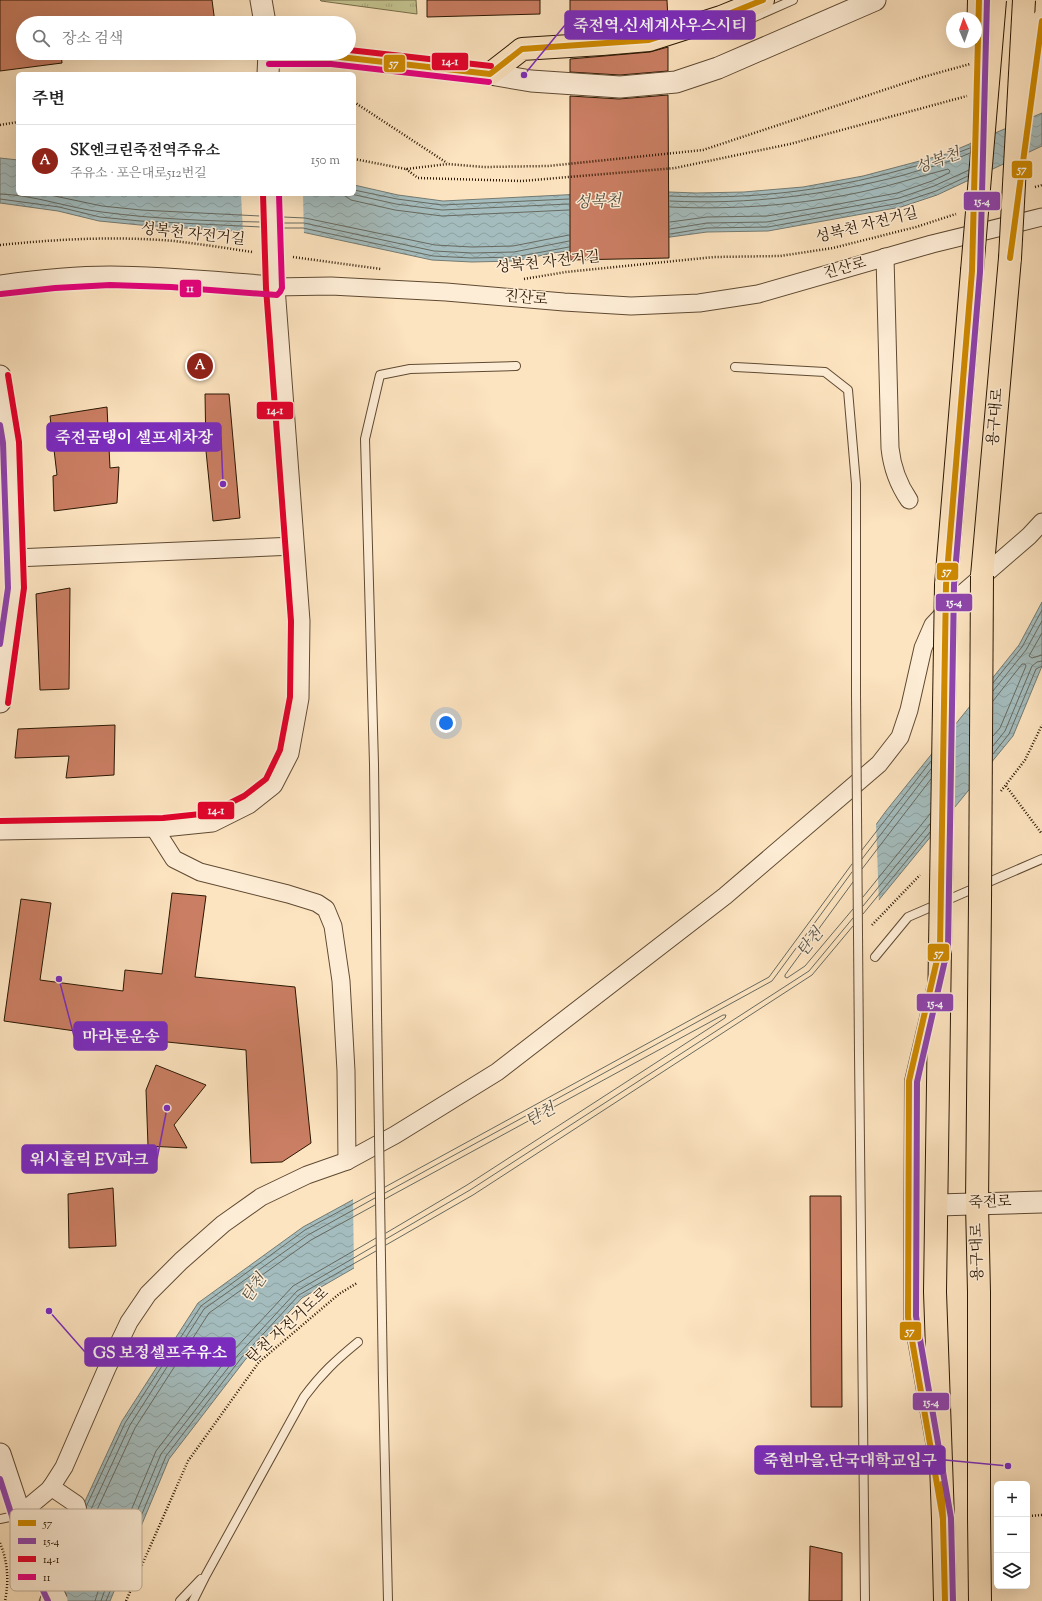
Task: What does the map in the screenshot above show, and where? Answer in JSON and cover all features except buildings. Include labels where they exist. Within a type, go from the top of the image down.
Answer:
[{"type":"main road","points":[[490,74],[522,49],[648,40],[721,16],[763,0]]},
{"type":"main road","points":[[972,271],[978,0]]},
{"type":"main road","points":[[945,1601],[935,1292],[946,585],[995,0]]},
{"type":"main road","points":[[1010,258],[1024,0]]},
{"type":"main road","points":[[1010,258],[1042,21]]},
{"type":"main road","name":"용구대로","points":[[980,1601],[979,1292],[977,1204],[982,576],[1010,258]]},
{"type":"street","points":[[262,0],[264,16]]},
{"type":"street","points":[[356,59],[490,74],[531,81],[620,87],[676,82],[718,68],[875,0]]},
{"type":"street","points":[[269,61],[281,60]]},
{"type":"street","points":[[0,829],[153,826],[212,821],[248,803],[272,784],[288,753],[298,698],[299,621],[274,287],[266,248],[271,196]]},
{"type":"street","name":"진산로","points":[[0,286],[31,282],[110,277],[201,281],[274,287],[331,286],[423,290],[631,306],[699,303],[758,294],[932,244],[1042,216]]},
{"type":"street","points":[[886,257],[890,448],[894,469],[901,488],[909,500]]},
{"type":"street","points":[[0,376],[11,442],[16,588],[0,702]]},
{"type":"street","points":[[26,1509],[51,1486],[64,1467],[107,1368],[129,1322],[148,1294],[180,1261],[218,1228],[261,1197],[307,1175],[347,1161],[395,1135],[497,1072],[725,896],[879,764],[900,737],[909,710],[923,648],[933,625],[962,594],[1029,536],[1042,522]]},
{"type":"street","points":[[15,558],[294,546]]},
{"type":"street","points":[[153,826],[174,858],[200,872],[288,894],[318,903],[326,909],[333,926],[341,981],[346,1071],[347,1161]]},
{"type":"street","name":"죽전로","points":[[937,1205],[1042,1202]]},
{"type":"street","points":[[0,1454],[18,1509]]},
{"type":"street","points":[[51,1486],[76,1504],[77,1509]]},
{"type":"street","points":[[52,1591],[57,1601]]},
{"type":"street","points":[[49,1601],[53,1591]]},
{"type":"lane","points":[[750,19],[793,0]]},
{"type":"lane","points":[[388,1601],[383,1382],[374,764],[365,439],[380,375],[410,369],[516,366]]},
{"type":"lane","points":[[736,367],[825,372],[848,390],[856,484],[856,694],[865,1601]]},
{"type":"lane","points":[[875,957],[908,917],[1042,859]]},
{"type":"lane","points":[[940,947],[909,1081],[908,1317],[943,1519]]},
{"type":"lane","points":[[193,1601],[304,1397],[318,1377],[358,1342]]},
{"type":"lane","points":[[0,1519],[10,1516]]},
{"type":"lane","points":[[180,1601],[206,1575]]},
{"type":"path","points":[[356,159],[406,169],[448,164],[484,167],[548,166],[703,150],[923,77],[975,63]]},
{"type":"path","points":[[406,169],[418,178],[522,182],[676,168],[790,144],[974,94]]},
{"type":"path","points":[[356,103],[448,164]]},
{"type":"path","points":[[0,125],[16,122]]},
{"type":"path","points":[[1035,187],[1042,185]]},
{"type":"path","name":"성복천 자전거길","points":[[519,279],[566,272],[714,257],[788,255],[833,248],[916,227],[961,213]]},
{"type":"path","name":"성복천 자전거길","points":[[0,245],[50,240],[96,238],[174,241],[266,248]]},
{"type":"path","points":[[289,256],[386,269]]},
{"type":"path","points":[[1006,786],[1042,834]]},
{"type":"path","name":"탄천 자전거도로","points":[[142,1565],[188,1461],[259,1362],[339,1294],[357,1283]]},
{"type":"path","points":[[1030,1516],[1042,1515]]},
{"type":"path","points":[[0,1543],[8,1572],[5,1601]]},
{"type":"path","name":"탄천 자전거도로","points":[[126,1601],[130,1591]]},
{"type":"green space","points":[[320,0],[416,0],[417,14],[321,1]]},
{"type":"water","name":"성복천","points":[[1042,113],[1042,146],[937,195],[901,207],[768,231],[707,232],[553,253],[515,261],[472,262],[432,260],[302,232],[231,231],[140,225],[99,221],[58,211],[0,203],[0,158],[16,160],[16,196],[356,196],[356,185],[398,195],[443,201],[642,191],[696,193],[744,192],[803,187],[863,176],[946,154]]},
{"type":"water","name":"탄천","points":[[1042,602],[1042,666],[1013,736],[815,978],[475,1198],[302,1298],[245,1360],[169,1459],[142,1524],[142,1509],[81,1509],[122,1421],[198,1303],[303,1227],[767,974],[886,811],[1019,645]]},
{"type":"water","name":"탄천","points":[[44,1591],[114,1591],[110,1601],[39,1601]]},
{"type":"pier","points":[[241,196],[303,196],[304,235],[243,233]]},
{"type":"pier","points":[[876,822],[879,904],[816,979],[476,1200],[354,1271],[353,1197],[766,972]]},
{"type":"transit line","name":"57","points":[[356,59],[490,74],[522,49],[649,40],[721,17],[763,0]]},
{"type":"transit line","name":"57","points":[[943,1519],[908,1317],[909,1081],[940,947],[946,585],[972,271],[979,0]]},
{"type":"transit line","name":"15-4","points":[[953,1601],[951,1518],[916,1316],[917,1082],[948,947],[954,585],[980,272],[987,0]]},
{"type":"transit line","name":"57","points":[[1010,258],[1042,21]]},
{"type":"transit line","name":"14-1","points":[[356,51],[491,66]]},
{"type":"transit line","name":"11","points":[[269,64],[331,64],[489,82]]},
{"type":"transit line","name":"14-1","points":[[0,821],[163,818],[210,813],[244,796],[266,779],[280,750],[290,697],[291,621],[266,288],[263,196]]},
{"type":"transit line","name":"11","points":[[1,294],[55,288],[110,285],[171,287],[277,295],[282,288],[279,196]]},
{"type":"transit line","name":"14-1","points":[[8,375],[19,442],[24,588],[8,703]]},
{"type":"transit line","name":"15-4","points":[[0,425],[3,443],[8,588],[0,644]]},
{"type":"transit line","name":"15-4","points":[[0,1479],[10,1510]]},
{"type":"transit line","name":"57","points":[[942,1484],[945,1601]]},
{"type":"transit line","name":"15-4","points":[[43,1591],[48,1601]]},
{"type":"place","name":"죽전역.신세계사우스시티","points":[[524,75]]},
{"type":"place","name":"SK엔크린죽전역주유소","points":[[200,366]]},
{"type":"place","name":"죽전곰탱이 셀프세차장","points":[[223,484]]},
{"type":"place","name":"마라톤운송","points":[[59,979]]},
{"type":"place","name":"워시홀릭 EV파크","points":[[167,1108]]},
{"type":"place","name":"GS 보정셀프주유소","points":[[49,1311]]},
{"type":"place","name":"죽현마을.단국대학교입구","points":[[1008,1466]]}]
